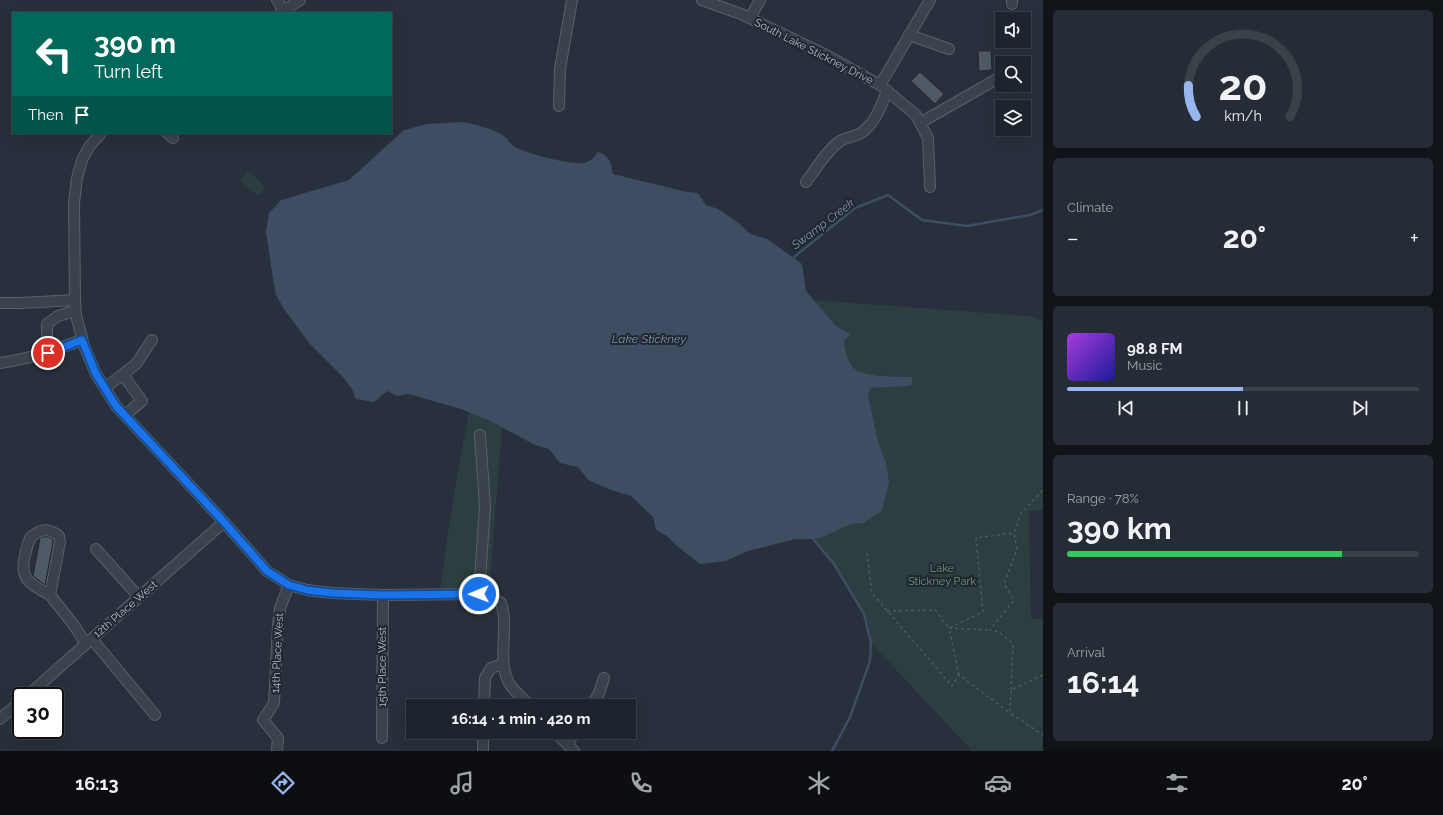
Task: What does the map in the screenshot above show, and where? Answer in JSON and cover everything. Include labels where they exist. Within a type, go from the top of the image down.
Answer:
[{"type":"street","points":[[277,0],[282,12],[300,0]]},
{"type":"street","points":[[559,106],[560,68],[572,0]]},
{"type":"street","name":"South Lake Stickney Drive","points":[[702,0],[750,18],[826,55],[883,88],[916,115],[928,138],[930,187]]},
{"type":"street","points":[[750,18],[760,0]]},
{"type":"street","points":[[806,182],[825,157],[840,142],[861,133],[868,127],[880,107],[883,88],[930,0]]},
{"type":"street","points":[[910,35],[949,49]]},
{"type":"street","points":[[920,123],[995,80]]},
{"type":"street","points":[[100,134],[88,147],[82,160],[77,178],[74,203],[75,311],[82,340],[96,374],[116,406],[224,522],[267,571],[289,585],[307,590],[332,593],[383,595],[479,594],[495,599],[501,603],[505,626],[503,664],[505,676],[511,686],[523,699]]},
{"type":"street","points":[[0,303],[75,300]]},
{"type":"street","points":[[52,351],[47,337],[47,324],[58,316],[75,311]]},
{"type":"street","points":[[0,363],[15,361],[52,351],[82,340]]},
{"type":"street","points":[[105,388],[136,364],[152,340]]},
{"type":"street","points":[[123,375],[142,401],[125,415]]},
{"type":"street","points":[[479,594],[485,506],[480,435]]},
{"type":"street","name":"12th Place West","points":[[37,687],[224,522]]},
{"type":"street","points":[[50,595],[60,542],[59,536],[46,529],[30,538],[23,572],[27,579],[50,595],[73,624],[155,715]]},
{"type":"street","points":[[96,549],[139,597]]},
{"type":"street","name":"14th Place West","points":[[277,751],[278,738],[263,720],[274,703],[280,608],[289,585]]},
{"type":"street","name":"15th Place West","points":[[382,738],[383,595]]},
{"type":"street","points":[[484,699],[484,678],[491,668],[503,664]]},
{"type":"street","points":[[595,699],[604,678]]},
{"type":"street","points":[[0,720],[12,709]]},
{"type":"street","points":[[483,739],[483,751]]},
{"type":"street","points":[[563,739],[571,748]]},
{"type":"path","points":[[990,630],[1014,600],[1004,584],[1017,549],[1014,533],[1021,513],[1043,490]]},
{"type":"path","points":[[949,628],[982,612],[976,538],[1014,533]]},
{"type":"path","points":[[867,553],[872,594],[952,686],[959,675]]},
{"type":"path","points":[[887,611],[935,610],[949,628],[959,675],[1010,713],[1043,735]]},
{"type":"path","points":[[949,628],[990,630],[999,632],[1012,644],[1010,713]]},
{"type":"path","points":[[1011,690],[1043,675]]},
{"type":"green space","points":[[248,171],[266,187],[258,196],[240,180]]},
{"type":"green space","name":"Lake Stickney Park","points":[[813,300],[1029,316],[1043,321],[1043,510],[1029,511],[1031,619],[1043,619],[1043,751],[972,751],[871,643],[864,614],[834,564],[813,539],[823,537],[851,524],[863,523],[886,463],[878,441],[868,395],[870,388],[911,386],[913,377],[865,374],[854,368],[848,359],[844,341],[851,334],[836,326]]},
{"type":"green space","points":[[469,412],[502,427],[489,592],[440,590],[453,501]]},
{"type":"water","name":"Lake Stickney","points":[[463,122],[484,127],[499,133],[517,148],[536,155],[558,160],[584,163],[594,157],[598,152],[602,153],[611,163],[613,174],[687,192],[698,193],[706,205],[718,209],[739,223],[750,234],[767,239],[802,264],[806,291],[836,326],[851,334],[844,341],[848,359],[854,368],[873,375],[913,377],[911,386],[871,388],[868,395],[878,441],[886,463],[889,482],[882,511],[863,523],[851,524],[823,537],[813,539],[795,539],[748,551],[726,561],[700,564],[667,536],[656,530],[653,517],[631,496],[611,490],[588,480],[578,467],[560,463],[549,449],[535,445],[492,422],[461,409],[409,394],[397,396],[387,391],[374,402],[356,399],[352,389],[342,376],[309,343],[284,309],[276,295],[266,231],[269,213],[281,200],[349,180],[404,130],[427,124]]},
{"type":"building","points":[[978,51],[991,51],[992,70],[979,71]]},
{"type":"building","points":[[920,72],[944,94],[935,104],[911,81]]},
{"type":"building","points":[[49,537],[53,540],[45,585],[33,576],[40,538]]},
{"type":"waterway","name":"Swamp Creek","points":[[794,257],[855,208],[888,195],[922,220],[967,226],[1030,215],[1043,210]]},
{"type":"waterway","points":[[813,539],[834,564],[864,614],[871,643],[870,661],[850,717],[832,751]]},
{"type":"route","points":[[48,353],[82,340],[96,374],[116,406],[224,522],[267,571],[289,585],[307,590],[332,593],[383,595],[479,594]]}]
